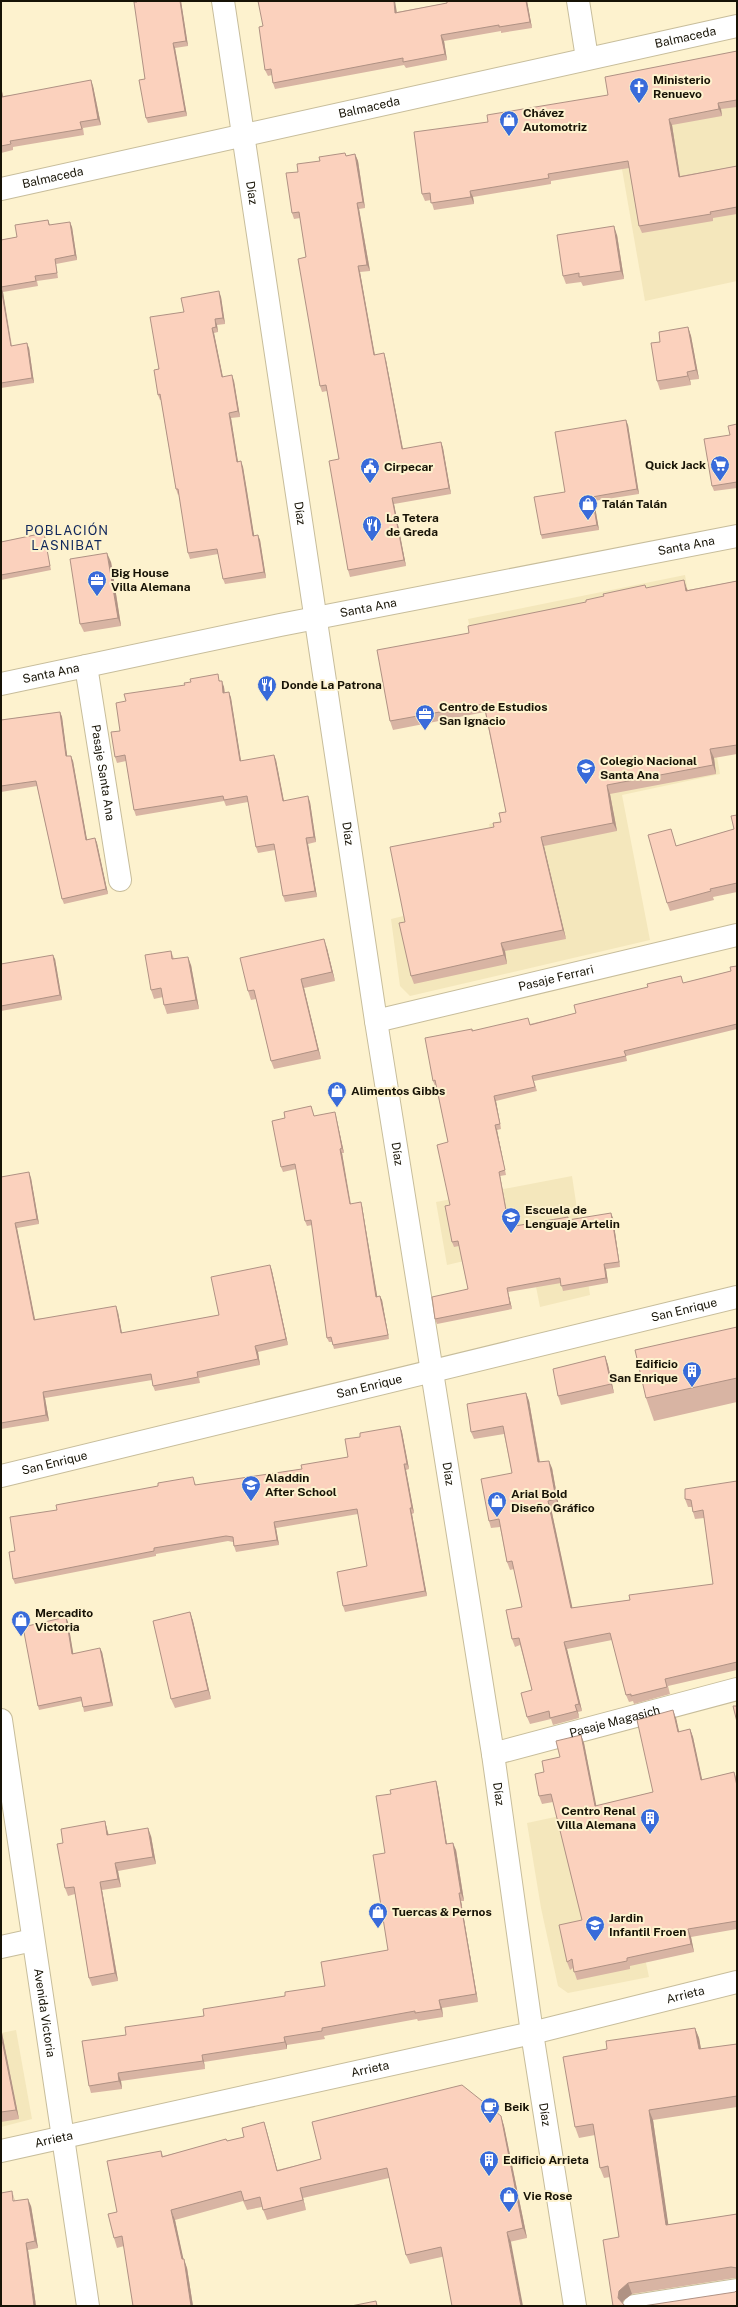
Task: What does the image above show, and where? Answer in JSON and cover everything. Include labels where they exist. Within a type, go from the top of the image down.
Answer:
[{"type":"street","name":"Díaz","points":[[223,1],[317,617],[376,1021],[493,1754],[532,2033],[575,2306]]},
{"type":"street","points":[[578,1],[587,58]]},
{"type":"street","name":"Balmaceda","points":[[1,189],[737,26]]},
{"type":"street","name":"Santa Ana","points":[[1,684],[317,617],[737,536]]},
{"type":"street","name":"Pasaje Santa Ana","points":[[86,666],[120,880]]},
{"type":"street","name":"Pasaje Ferrari","points":[[376,1021],[737,935]]},
{"type":"street","name":"San Enrique","points":[[1,1476],[737,1297]]},
{"type":"street","name":"Pasaje Magasich","points":[[493,1754],[737,1689]]},
{"type":"street","name":"Avenida Victoria","points":[[1,1720],[33,1940],[64,2136],[88,2306]]},
{"type":"street","points":[[1,1947],[33,1940]]},
{"type":"street","name":"Arrieta","points":[[1,2151],[532,2033],[737,1982]]},
{"type":"street","points":[[634,2306],[737,2290]]},
{"type":"shaded area","points":[[737,59],[737,281],[645,301],[607,83]]},
{"type":"shaded area","name":"Colegio Nacional Santa Ana","points":[[685,575],[720,774],[622,795],[650,940],[410,996],[400,986],[391,919],[502,892],[489,824],[509,820],[468,619]]},
{"type":"shaded area","name":"Escuela de Lenguaje Artelin","points":[[572,1176],[590,1295],[540,1307],[528,1246],[447,1265],[436,1202]]},
{"type":"shaded area","points":[[737,1778],[737,1864],[630,1888],[649,1977],[568,1993],[558,1986],[541,1908],[527,1823]]},
{"type":"shaded area","points":[[16,2030],[32,2119],[1,2127],[1,2033]]},
{"type":"building","points":[[180,1],[186,41],[173,43],[185,111],[146,118],[139,80],[145,79],[134,2]]},
{"type":"building","points":[[258,1],[394,1],[395,13],[447,3],[447,1],[526,1],[530,22],[499,27],[499,25],[441,35],[445,54],[403,62],[403,58],[273,83],[271,69],[265,70],[259,27],[263,26]]},
{"type":"building","points":[[737,51],[737,100],[718,103],[719,109],[669,119],[679,177],[737,166],[737,207],[710,212],[711,214],[639,226],[628,161],[548,174],[549,178],[470,191],[471,197],[431,203],[430,193],[422,194],[414,132],[488,122],[487,115],[608,95],[605,77]]},
{"type":"building","points":[[91,80],[98,119],[80,122],[82,129],[10,141],[11,144],[1,146],[1,92],[2,97]]},
{"type":"building","points":[[345,153],[346,156],[355,154],[363,202],[357,203],[367,265],[358,266],[374,355],[384,353],[402,449],[441,442],[449,488],[392,498],[404,560],[348,570],[329,461],[339,459],[326,385],[320,386],[298,259],[306,257],[299,212],[292,213],[286,173],[298,172],[297,164],[320,161],[319,157]]},
{"type":"building","points":[[48,220],[49,225],[70,222],[75,255],[55,259],[57,273],[35,276],[36,281],[1,287],[1,240],[17,237],[15,225]]},
{"type":"building","points":[[614,226],[621,271],[579,277],[579,273],[563,276],[557,235]]},
{"type":"building","points":[[1,287],[11,346],[27,343],[32,378],[1,383]]},
{"type":"building","points":[[219,291],[223,318],[215,319],[216,327],[212,328],[222,377],[232,375],[238,411],[229,413],[237,462],[241,461],[253,536],[258,535],[264,572],[223,579],[217,549],[188,553],[178,489],[176,489],[160,394],[158,395],[154,370],[159,369],[150,317],[184,312],[181,298]]},
{"type":"building","points":[[688,327],[696,370],[687,372],[688,376],[657,381],[651,343],[660,342],[659,332]]},
{"type":"building","points":[[626,420],[637,489],[592,497],[597,525],[541,535],[534,497],[565,492],[555,432]]},
{"type":"building","points":[[737,424],[737,482],[712,486],[704,439],[730,435],[728,426]]},
{"type":"building","points":[[44,533],[50,566],[1,575],[1,542]]},
{"type":"building","name":"Big House Villa Alemana","points":[[107,553],[118,618],[80,624],[70,559]]},
{"type":"building","name":"Colegio Nacional Santa Ana","points":[[684,580],[686,591],[737,581],[737,745],[710,749],[713,765],[607,785],[613,823],[541,837],[563,930],[501,943],[504,955],[411,976],[399,923],[405,922],[390,847],[494,827],[493,823],[501,822],[499,813],[506,812],[484,704],[390,721],[377,650],[469,633],[468,626],[586,602],[586,600],[604,596],[603,594],[645,585],[646,588]]},
{"type":"building","points":[[218,674],[219,681],[222,681],[223,693],[229,692],[240,761],[274,755],[283,801],[308,796],[314,837],[306,838],[315,891],[283,896],[274,844],[256,847],[247,796],[224,800],[223,796],[134,810],[125,755],[115,757],[111,732],[120,731],[116,703],[126,701],[124,694],[185,685],[184,683],[191,682],[190,679]]},
{"type":"building","points":[[60,712],[66,756],[71,756],[86,840],[95,838],[106,889],[62,899],[36,781],[1,786],[1,720]]},
{"type":"building","points":[[737,815],[737,883],[710,889],[711,891],[667,903],[648,835],[671,829],[676,846],[734,829],[731,816]]},
{"type":"building","points":[[324,939],[332,972],[301,979],[318,1050],[271,1061],[254,990],[248,991],[240,958]]},
{"type":"building","points":[[171,951],[172,959],[188,957],[196,1000],[164,1005],[161,988],[151,990],[145,955]]},
{"type":"building","points":[[53,955],[60,995],[1,1006],[1,964]]},
{"type":"building","points":[[737,966],[737,1024],[624,1051],[626,1056],[532,1076],[535,1087],[494,1096],[500,1124],[495,1125],[505,1170],[499,1172],[509,1227],[568,1217],[568,1220],[611,1213],[619,1262],[604,1264],[606,1278],[561,1286],[560,1278],[507,1288],[510,1304],[435,1319],[432,1297],[468,1289],[458,1241],[452,1242],[445,1206],[450,1205],[437,1145],[448,1142],[435,1080],[433,1081],[425,1038],[472,1029],[472,1031],[528,1018],[530,1025],[576,1013],[574,1005],[648,987],[647,984],[681,976],[683,983],[731,971],[730,967]]},
{"type":"building","points":[[311,1106],[314,1116],[335,1112],[350,1204],[361,1202],[376,1297],[380,1296],[388,1335],[333,1345],[331,1337],[327,1338],[311,1220],[305,1221],[295,1164],[281,1167],[272,1121],[285,1118],[284,1112]]},
{"type":"building","points":[[29,1172],[37,1219],[15,1223],[34,1320],[116,1306],[121,1333],[219,1315],[211,1277],[270,1265],[286,1339],[255,1346],[258,1359],[197,1372],[198,1377],[153,1386],[151,1374],[43,1392],[46,1415],[1,1423],[1,1177]]},
{"type":"building","points":[[737,1327],[737,1378],[646,1398],[635,1350]]},
{"type":"building","points":[[605,1356],[611,1384],[558,1396],[553,1369]]},
{"type":"building","points":[[526,1393],[538,1462],[549,1461],[556,1499],[548,1501],[571,1608],[630,1600],[629,1595],[713,1584],[703,1510],[693,1512],[691,1500],[685,1499],[685,1489],[737,1481],[737,1662],[665,1679],[667,1687],[631,1696],[631,1694],[626,1695],[610,1633],[564,1642],[579,1704],[575,1705],[577,1711],[550,1718],[549,1711],[527,1717],[521,1693],[532,1690],[519,1638],[512,1639],[506,1610],[522,1607],[512,1561],[507,1562],[499,1519],[489,1521],[481,1479],[512,1473],[503,1426],[471,1432],[467,1404]]},
{"type":"building","points":[[400,1426],[407,1464],[404,1464],[412,1508],[410,1508],[425,1591],[343,1606],[337,1572],[367,1566],[357,1509],[274,1522],[277,1540],[234,1546],[233,1537],[226,1536],[154,1548],[154,1551],[13,1579],[9,1552],[15,1551],[10,1517],[57,1510],[56,1505],[158,1486],[158,1483],[193,1477],[195,1485],[302,1469],[301,1465],[348,1457],[345,1439],[360,1437],[360,1433]]},
{"type":"building","points":[[190,1612],[208,1690],[171,1699],[153,1621]]},
{"type":"building","points":[[66,1617],[72,1654],[100,1648],[111,1702],[83,1707],[81,1697],[38,1706],[23,1627]]},
{"type":"building","points":[[733,1706],[737,1706],[737,1722]]},
{"type":"building","points":[[673,1710],[678,1732],[690,1729],[701,1780],[734,1772],[737,1786],[737,1921],[688,1929],[691,1944],[627,1958],[627,1961],[574,1972],[572,1959],[567,1962],[559,1925],[582,1920],[551,1794],[539,1796],[535,1774],[544,1772],[542,1761],[560,1757],[556,1741],[581,1735],[595,1806],[653,1792],[637,1720]]},
{"type":"building","points":[[436,1781],[446,1844],[453,1843],[461,1893],[459,1893],[476,1994],[439,2000],[441,2009],[415,2013],[415,2011],[322,2028],[322,2031],[284,2037],[285,2042],[202,2055],[203,2061],[118,2073],[119,2081],[89,2086],[82,2041],[126,2035],[125,2027],[204,2016],[203,2009],[285,1996],[285,1992],[325,1986],[321,1962],[388,1950],[373,1855],[385,1853],[376,1796],[391,1794],[390,1790]]},
{"type":"building","points":[[105,1821],[107,1835],[148,1828],[153,1857],[115,1863],[118,1879],[100,1882],[115,1973],[89,1978],[74,1887],[65,1888],[57,1844],[63,1843],[61,1829]]},
{"type":"building","points":[[695,2028],[699,2049],[737,2044],[737,2096],[649,2110],[666,2225],[737,2214],[737,2268],[731,2267],[628,2283],[619,2291],[618,2298],[625,2306],[613,2306],[603,2240],[619,2237],[608,2166],[600,2168],[593,2124],[575,2127],[563,2057],[607,2049],[606,2041]]},
{"type":"building","points":[[1,2035],[16,2110],[1,2112]]},
{"type":"building","points":[[462,2085],[501,2116],[523,2228],[507,2232],[521,2306],[452,2306],[441,2247],[406,2255],[387,2168],[300,2188],[303,2200],[263,2210],[260,2197],[244,2201],[241,2191],[171,2210],[182,2259],[184,2259],[191,2306],[133,2306],[122,2236],[114,2238],[108,2214],[117,2212],[107,2161],[161,2151],[162,2157],[226,2139],[227,2141],[244,2137],[242,2128],[264,2122],[277,2171],[321,2159],[312,2122]]},
{"type":"building","points":[[12,2191],[13,2201],[28,2199],[35,2241],[26,2243],[34,2306],[1,2306],[1,2193]]},
{"type":"building","points":[[737,2290],[737,2306],[643,2306],[735,2292]]},
{"type":"building","points":[[376,2301],[377,2306],[351,2306]]},
{"type":"place","name":"Ministerio Renuevo","points":[[639,104]]},
{"type":"place","name":"Chávez Automotriz","points":[[509,137]]},
{"type":"place","name":"Quick Jack","points":[[720,482]]},
{"type":"place","name":"Cirpecar","points":[[370,484]]},
{"type":"place","name":"Talán Talán","points":[[588,521]]},
{"type":"place","name":"La Tetera de Greda","points":[[372,542]]},
{"type":"place","name":"Big House Villa Alemana","points":[[97,597]]},
{"type":"place","name":"Donde La Patrona","points":[[267,702]]},
{"type":"place","name":"Centro de Estudios San Ignacio","points":[[425,731]]},
{"type":"place","name":"Colegio Nacional Santa Ana","points":[[586,785]]},
{"type":"place","name":"Alimentos Gibbs","points":[[337,1108]]},
{"type":"place","name":"Escuela de Lenguaje Artelin","points":[[511,1234]]},
{"type":"place","name":"Edificio San Enrique","points":[[692,1388]]},
{"type":"place","name":"Aladdin After School","points":[[251,1502]]},
{"type":"place","name":"Arial Bold Diseño Gráfico","points":[[497,1518]]},
{"type":"place","name":"Mercadito Victoria","points":[[21,1637]]},
{"type":"place","name":"Centro Renal Villa Alemana","points":[[650,1835]]},
{"type":"place","name":"Tuercas & Pernos","points":[[378,1929]]},
{"type":"place","name":"Jardin Infantil Froen","points":[[595,1942]]},
{"type":"place","name":"Beik","points":[[490,2124]]},
{"type":"place","name":"Edificio Arrieta","points":[[489,2177]]},
{"type":"place","name":"Vie Rose","points":[[509,2213]]},
{"type":"district","name":"POBLACIÓN LASNIBAT","points":[[67,538]]}]
